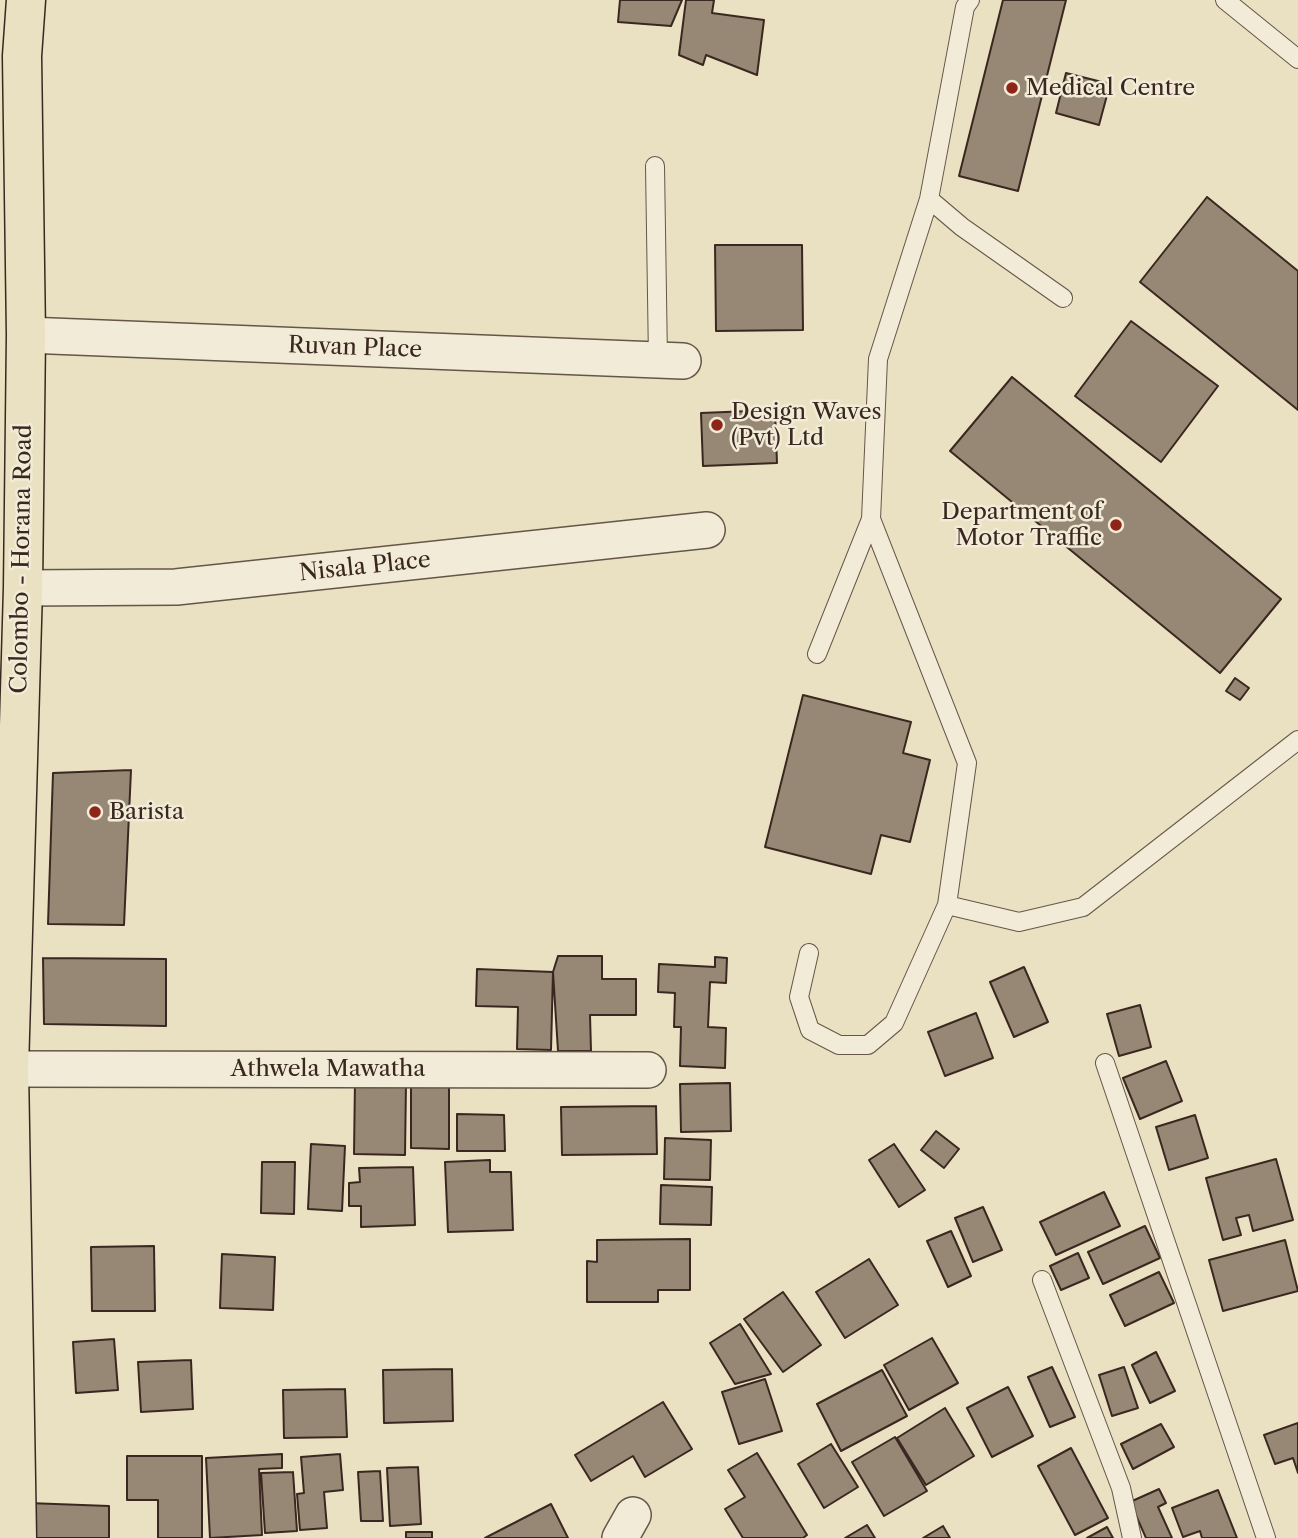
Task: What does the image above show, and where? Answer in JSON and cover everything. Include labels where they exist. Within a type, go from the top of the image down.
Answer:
[{"type":"main road","name":"Colombo - Horana Road","points":[[17,1538],[9,1069],[23,589],[26,335],[22,56],[26,0]]},
{"type":"street","name":"Ruvan Place","points":[[26,335],[671,361]]},
{"type":"street","name":"Nisala Place","points":[[23,589],[176,587],[707,530]]},
{"type":"street","name":"Athwela Mawatha","points":[[9,1069],[648,1070]]},
{"type":"lane","points":[[817,654],[871,519],[878,359],[929,199],[965,7],[971,0]]},
{"type":"lane","points":[[1225,0],[1298,60]]},
{"type":"lane","points":[[655,166],[671,361]]},
{"type":"lane","points":[[929,199],[962,227],[1063,298]]},
{"type":"lane","points":[[809,953],[799,997],[810,1030],[839,1045],[868,1045],[894,1023],[947,905],[967,762],[871,519]]},
{"type":"lane","points":[[947,905],[1019,922],[1083,907],[1298,740]]},
{"type":"lane","points":[[1105,1063],[1266,1538]]},
{"type":"lane","points":[[1042,1280],[1121,1488],[1132,1538]]},
{"type":"building","points":[[620,0],[682,0],[671,26],[618,22]]},
{"type":"building","points":[[686,0],[714,0],[712,13],[764,20],[757,75],[706,55],[703,65],[679,55]]},
{"type":"building","name":"Medical Centre","points":[[1003,0],[1066,0],[1018,191],[959,176]]},
{"type":"building","points":[[1066,73],[1110,84],[1099,125],[1056,113]]},
{"type":"building","points":[[1207,197],[1298,271],[1298,410],[1140,282]]},
{"type":"building","points":[[715,245],[802,245],[803,330],[716,331]]},
{"type":"building","points":[[1131,321],[1218,386],[1161,462],[1075,396]]},
{"type":"building","points":[[1012,377],[1281,599],[1220,673],[950,451]]},
{"type":"building","points":[[775,410],[777,463],[703,466],[701,413]]},
{"type":"building","points":[[1235,678],[1249,688],[1240,700],[1226,691]]},
{"type":"building","points":[[803,695],[911,722],[903,753],[930,760],[910,842],[881,835],[871,874],[765,847]]},
{"type":"building","points":[[131,770],[124,925],[48,924],[53,773]]},
{"type":"building","points":[[558,956],[602,956],[602,979],[636,979],[636,1015],[590,1015],[591,1051],[558,1051],[553,972]]},
{"type":"building","points":[[715,957],[727,958],[726,983],[710,982],[708,1027],[726,1028],[725,1068],[680,1066],[681,1027],[674,1027],[675,993],[658,992],[659,964],[715,967]]},
{"type":"building","points":[[43,958],[166,959],[166,1026],[44,1024]]},
{"type":"building","points":[[1024,967],[1048,1022],[1014,1037],[990,982]]},
{"type":"building","points":[[477,969],[553,972],[551,1050],[517,1049],[518,1007],[476,1006]]},
{"type":"building","points":[[1140,1005],[1151,1047],[1119,1056],[1107,1014]]},
{"type":"building","points":[[976,1013],[993,1058],[945,1076],[928,1032]]},
{"type":"building","points":[[1166,1061],[1182,1101],[1140,1119],[1123,1078]]},
{"type":"building","points":[[355,1080],[406,1082],[405,1155],[354,1154]]},
{"type":"building","points":[[411,1081],[449,1082],[449,1149],[411,1148]]},
{"type":"building","points":[[730,1083],[731,1131],[681,1132],[680,1084]]},
{"type":"building","points":[[656,1106],[657,1154],[562,1155],[561,1107]]},
{"type":"building","points":[[457,1114],[504,1115],[505,1151],[457,1151]]},
{"type":"building","points":[[1195,1115],[1208,1158],[1169,1170],[1156,1127]]},
{"type":"building","points":[[936,1131],[959,1149],[944,1168],[921,1150]]},
{"type":"building","points":[[665,1138],[711,1140],[710,1180],[664,1179]]},
{"type":"building","points":[[311,1144],[345,1146],[342,1211],[308,1209]]},
{"type":"building","points":[[894,1144],[925,1190],[899,1207],[869,1160]]},
{"type":"building","points":[[1276,1159],[1293,1220],[1253,1231],[1249,1215],[1236,1218],[1241,1235],[1223,1240],[1206,1178]]},
{"type":"building","points":[[490,1160],[490,1172],[511,1172],[513,1230],[448,1232],[445,1162]]},
{"type":"building","points":[[262,1162],[295,1162],[294,1214],[261,1213]]},
{"type":"building","points":[[413,1167],[415,1225],[361,1227],[361,1206],[349,1206],[349,1183],[360,1182],[359,1168]]},
{"type":"building","points":[[661,1185],[712,1187],[711,1225],[660,1224]]},
{"type":"building","points":[[1104,1192],[1120,1226],[1056,1255],[1040,1222]]},
{"type":"building","points":[[983,1207],[1002,1250],[973,1262],[955,1218]]},
{"type":"building","points":[[1145,1226],[1160,1258],[1103,1284],[1088,1252]]},
{"type":"building","points":[[951,1231],[971,1276],[948,1287],[927,1241]]},
{"type":"building","points":[[690,1239],[690,1290],[658,1290],[658,1302],[587,1302],[587,1261],[597,1262],[597,1240]]},
{"type":"building","points":[[1285,1240],[1298,1291],[1223,1311],[1209,1260]]},
{"type":"building","points":[[154,1246],[155,1311],[92,1311],[91,1247]]},
{"type":"building","points":[[1078,1253],[1089,1278],[1061,1290],[1050,1266]]},
{"type":"building","points":[[222,1254],[275,1257],[273,1310],[220,1308]]},
{"type":"building","points":[[869,1259],[898,1305],[845,1338],[816,1292]]},
{"type":"building","points":[[1159,1272],[1174,1303],[1125,1326],[1110,1295]]},
{"type":"building","points":[[783,1292],[821,1345],[783,1372],[744,1319]]},
{"type":"building","points":[[740,1324],[771,1374],[735,1384],[710,1343]]},
{"type":"building","points":[[932,1338],[958,1383],[909,1410],[884,1365]]},
{"type":"building","points":[[114,1339],[118,1390],[76,1393],[73,1342]]},
{"type":"building","points":[[1156,1352],[1175,1391],[1150,1403],[1132,1365]]},
{"type":"building","points":[[191,1360],[193,1409],[141,1412],[138,1362]]},
{"type":"building","points":[[1052,1367],[1075,1417],[1050,1427],[1028,1377]]},
{"type":"building","points":[[1124,1367],[1138,1408],[1112,1416],[1099,1375]]},
{"type":"building","points":[[452,1369],[453,1421],[384,1423],[383,1370]]},
{"type":"building","points":[[882,1370],[907,1416],[841,1451],[817,1404]]},
{"type":"building","points":[[765,1379],[782,1431],[739,1444],[722,1392]]},
{"type":"building","points":[[1008,1387],[1033,1436],[992,1457],[967,1408]]},
{"type":"building","points":[[345,1389],[347,1437],[284,1438],[283,1390]]},
{"type":"building","points":[[663,1402],[692,1449],[645,1477],[633,1456],[591,1481],[575,1455]]},
{"type":"building","points":[[945,1408],[974,1456],[926,1485],[897,1438]]},
{"type":"building","points":[[1298,1423],[1298,1473],[1293,1458],[1275,1464],[1264,1435]]},
{"type":"building","points":[[1161,1424],[1174,1447],[1133,1469],[1121,1444]]},
{"type":"building","points":[[895,1437],[927,1491],[884,1516],[852,1462]]},
{"type":"building","points":[[831,1444],[858,1487],[824,1508],[798,1464]]},
{"type":"building","points":[[1071,1448],[1108,1518],[1075,1535],[1038,1466]]},
{"type":"building","points":[[757,1453],[807,1535],[803,1538],[743,1538],[725,1509],[745,1497],[728,1470]]},
{"type":"building","points":[[282,1454],[282,1468],[259,1469],[262,1535],[210,1538],[206,1458]]},
{"type":"building","points":[[340,1454],[343,1490],[324,1492],[327,1528],[300,1530],[297,1494],[304,1493],[301,1457]]},
{"type":"building","points":[[127,1456],[202,1456],[202,1538],[158,1538],[158,1500],[127,1500]]},
{"type":"building","points":[[418,1467],[421,1524],[390,1526],[387,1468]]},
{"type":"building","points":[[380,1471],[383,1521],[361,1521],[358,1472]]},
{"type":"building","points":[[293,1472],[297,1531],[265,1533],[261,1473]]},
{"type":"building","points":[[1159,1489],[1166,1503],[1158,1507],[1172,1538],[1146,1538],[1130,1502]]},
{"type":"building","points":[[1218,1490],[1237,1538],[1202,1538],[1200,1531],[1183,1537],[1172,1508]]},
{"type":"building","points":[[28,1503],[109,1506],[109,1538],[24,1538]]},
{"type":"building","points":[[551,1504],[568,1538],[485,1538]]},
{"type":"building","points":[[867,1525],[875,1538],[845,1538]]},
{"type":"building","points":[[943,1526],[950,1538],[923,1538]]},
{"type":"building","points":[[1107,1527],[1113,1538],[1087,1538]]},
{"type":"building","points":[[406,1532],[432,1532],[432,1538],[406,1538]]},
{"type":"place","name":"Medical Centre","points":[[1012,88]]},
{"type":"place","name":"Design Waves (Pvt) Ltd","points":[[717,425]]},
{"type":"place","name":"Department of Motor Traffic","points":[[1116,525]]},
{"type":"place","name":"Barista","points":[[95,812]]}]
